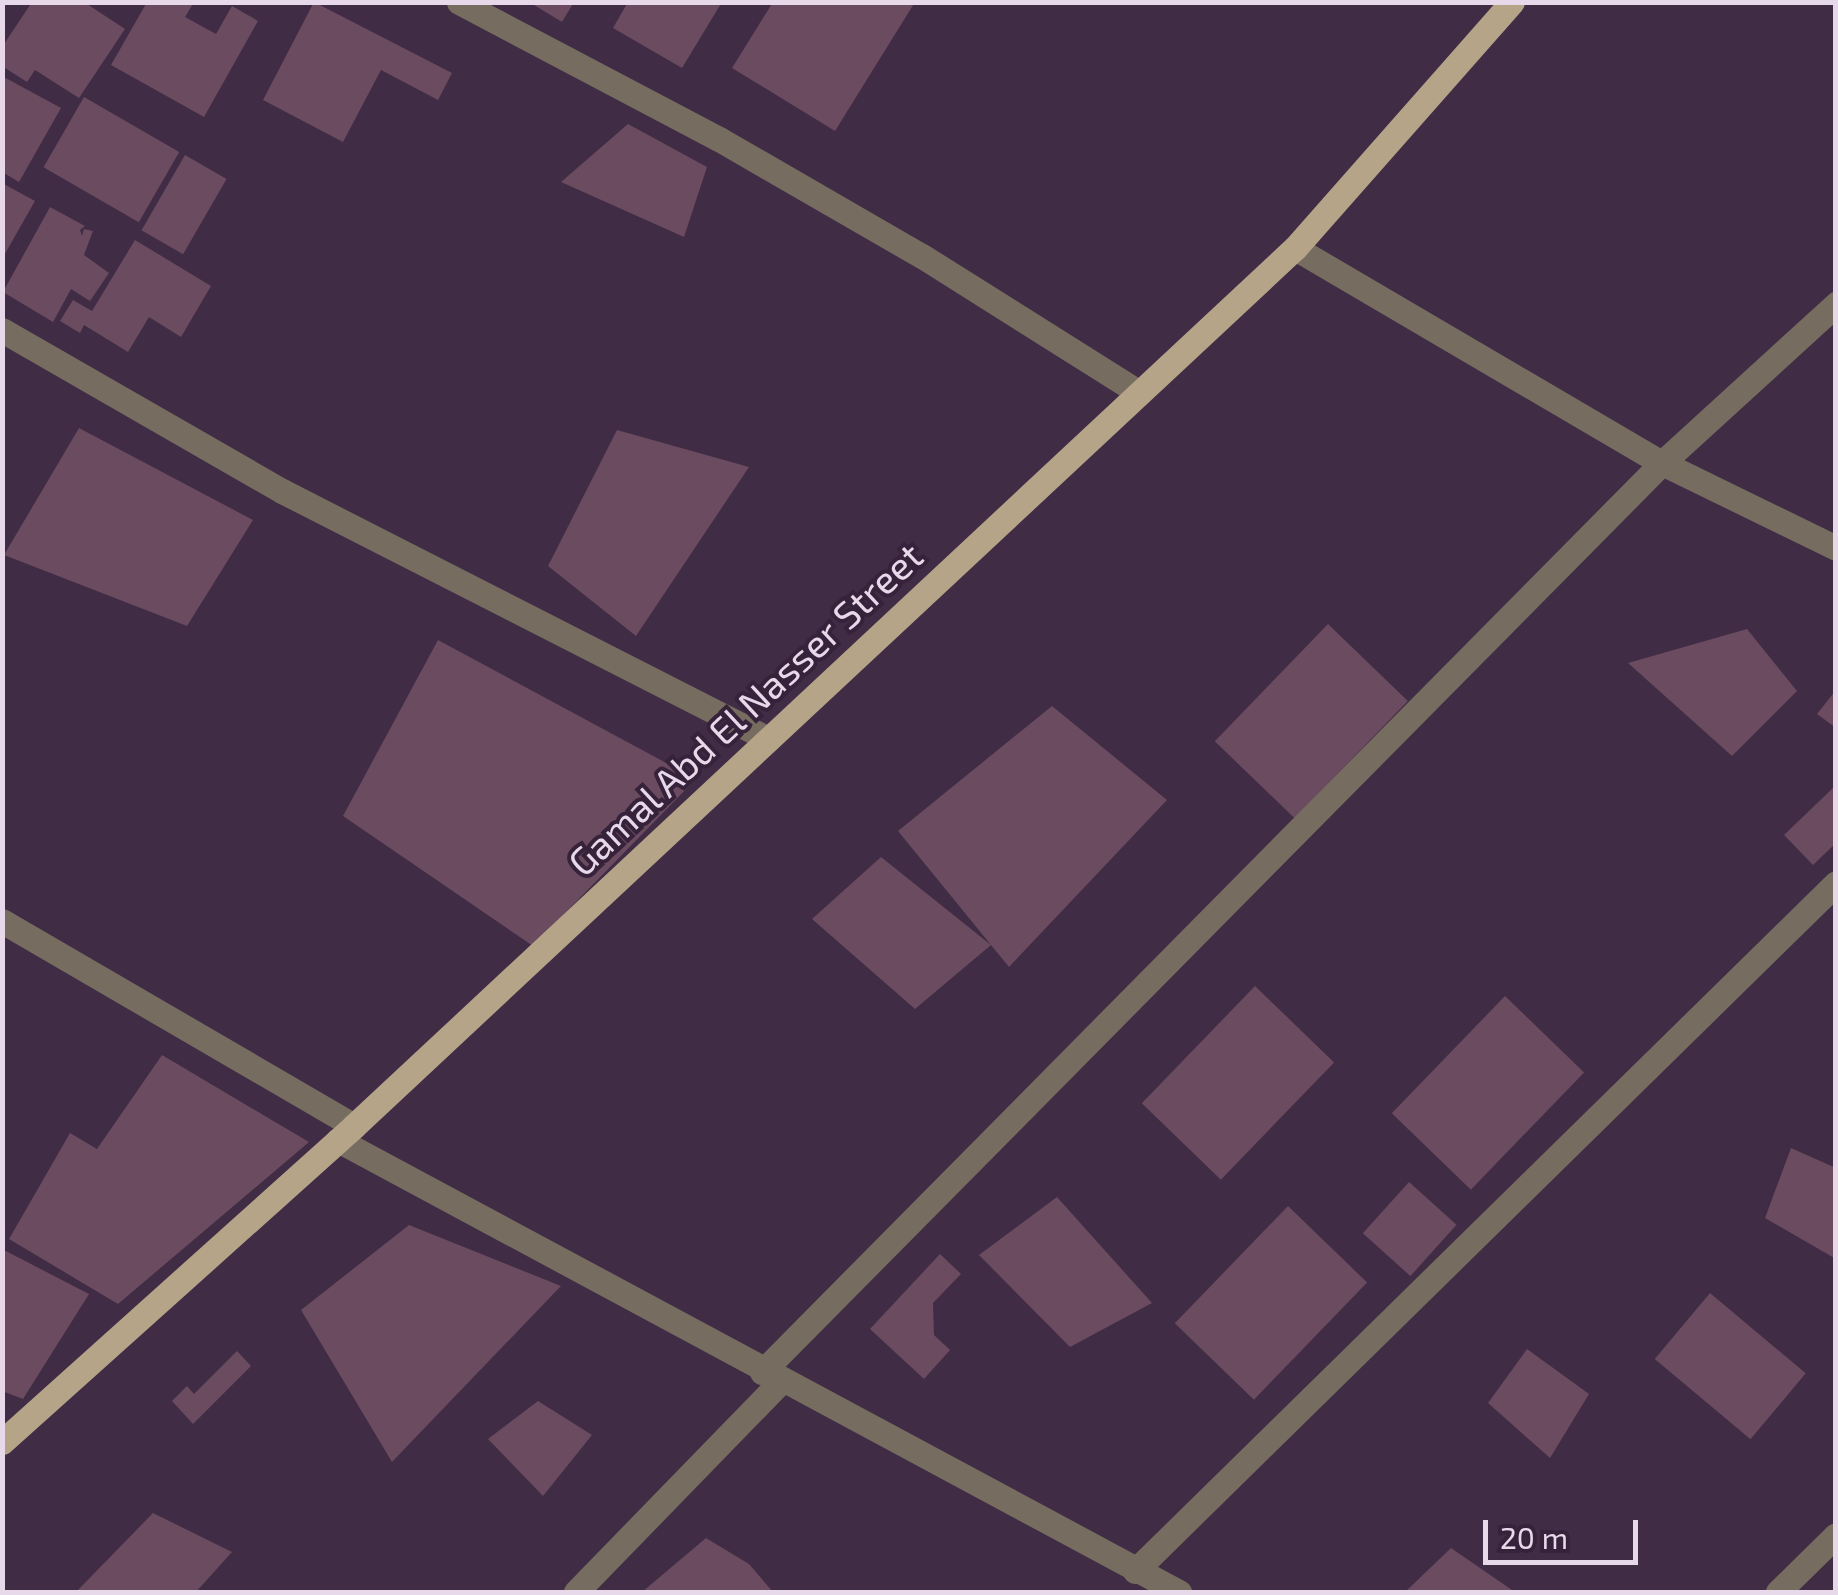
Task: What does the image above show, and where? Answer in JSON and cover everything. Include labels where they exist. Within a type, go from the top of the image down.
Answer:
[{"type":"main road","name":"Gamal Abd El Nasser Street","points":[[2,1442],[346,1133],[1295,248],[1512,2]]},
{"type":"street","points":[[459,2],[753,158],[1138,392]]},
{"type":"street","points":[[1295,248],[1662,462],[1836,548]]},
{"type":"street","points":[[576,1592],[772,1376],[1662,462],[1836,304]]},
{"type":"street","points":[[2,330],[282,491],[768,740]]},
{"type":"street","points":[[2,921],[346,1133],[772,1376],[1154,1584],[1836,883]]},
{"type":"street","points":[[1778,1592],[1836,1535]]},
{"type":"building","points":[[32,2],[84,2],[125,29],[79,98],[35,70],[27,82],[2,66],[2,47]]},
{"type":"building","points":[[147,2],[194,2],[185,17],[216,34],[232,6],[258,21],[204,117],[111,65]]},
{"type":"building","points":[[314,2],[452,73],[438,100],[381,70],[343,142],[263,100]]},
{"type":"building","points":[[529,2],[574,2],[562,22]]},
{"type":"building","points":[[628,2],[722,2],[682,68],[613,28]]},
{"type":"building","points":[[773,2],[915,2],[835,131],[732,68]]},
{"type":"building","points":[[2,76],[61,108],[19,182],[2,172]]},
{"type":"building","points":[[84,97],[179,152],[139,222],[44,167]]},
{"type":"building","points":[[628,124],[707,167],[684,237],[561,182]]},
{"type":"building","points":[[185,155],[227,179],[183,254],[142,230]]},
{"type":"building","points":[[2,183],[35,201],[2,259]]},
{"type":"building","points":[[50,207],[85,226],[80,230],[82,236],[84,229],[93,231],[84,255],[109,273],[90,301],[71,289],[53,322],[3,292]]},
{"type":"building","points":[[135,240],[211,286],[181,337],[149,317],[128,352],[84,325],[80,333],[60,321],[73,300],[92,311]]},
{"type":"building","points":[[79,428],[253,520],[187,626],[4,555]]},
{"type":"building","points":[[617,430],[749,467],[636,636],[548,566]]},
{"type":"building","points":[[1328,624],[1408,701],[1295,818],[1215,741]]},
{"type":"building","points":[[1747,629],[1797,691],[1732,756],[1628,663]]},
{"type":"building","points":[[438,640],[696,779],[533,946],[343,816]]},
{"type":"building","points":[[1836,690],[1836,728],[1817,714]]},
{"type":"building","points":[[1052,706],[1167,800],[1009,967],[898,831]]},
{"type":"building","points":[[1836,785],[1836,843],[1813,865],[1784,835]]},
{"type":"building","points":[[881,857],[991,945],[915,1009],[812,919]]},
{"type":"building","points":[[1255,986],[1334,1062],[1221,1180],[1142,1103]]},
{"type":"building","points":[[1505,996],[1584,1072],[1471,1190],[1392,1113]]},
{"type":"building","points":[[162,1055],[309,1142],[118,1304],[9,1239],[70,1133],[97,1149]]},
{"type":"building","points":[[1791,1148],[1836,1168],[1836,1259],[1765,1218]]},
{"type":"building","points":[[1409,1182],[1457,1225],[1410,1276],[1363,1233]]},
{"type":"building","points":[[1057,1197],[1152,1303],[1070,1347],[979,1255]]},
{"type":"building","points":[[1288,1206],[1367,1282],[1254,1400],[1175,1323]]},
{"type":"building","points":[[409,1225],[561,1286],[392,1462],[301,1310]]},
{"type":"building","points":[[2,1249],[89,1294],[23,1399],[2,1391]]},
{"type":"building","points":[[940,1254],[961,1274],[933,1303],[934,1335],[950,1350],[924,1379],[870,1329]]},
{"type":"building","points":[[1710,1293],[1806,1373],[1750,1439],[1655,1359]]},
{"type":"building","points":[[1527,1349],[1589,1394],[1550,1458],[1488,1403]]},
{"type":"building","points":[[237,1351],[251,1366],[193,1424],[172,1401],[187,1386],[194,1394]]},
{"type":"building","points":[[538,1401],[592,1435],[543,1496],[488,1439]]},
{"type":"building","points":[[153,1513],[232,1552],[196,1592],[76,1592]]},
{"type":"building","points":[[706,1538],[749,1564],[773,1592],[642,1592]]},
{"type":"building","points":[[1451,1548],[1515,1592],[1405,1592]]}]
